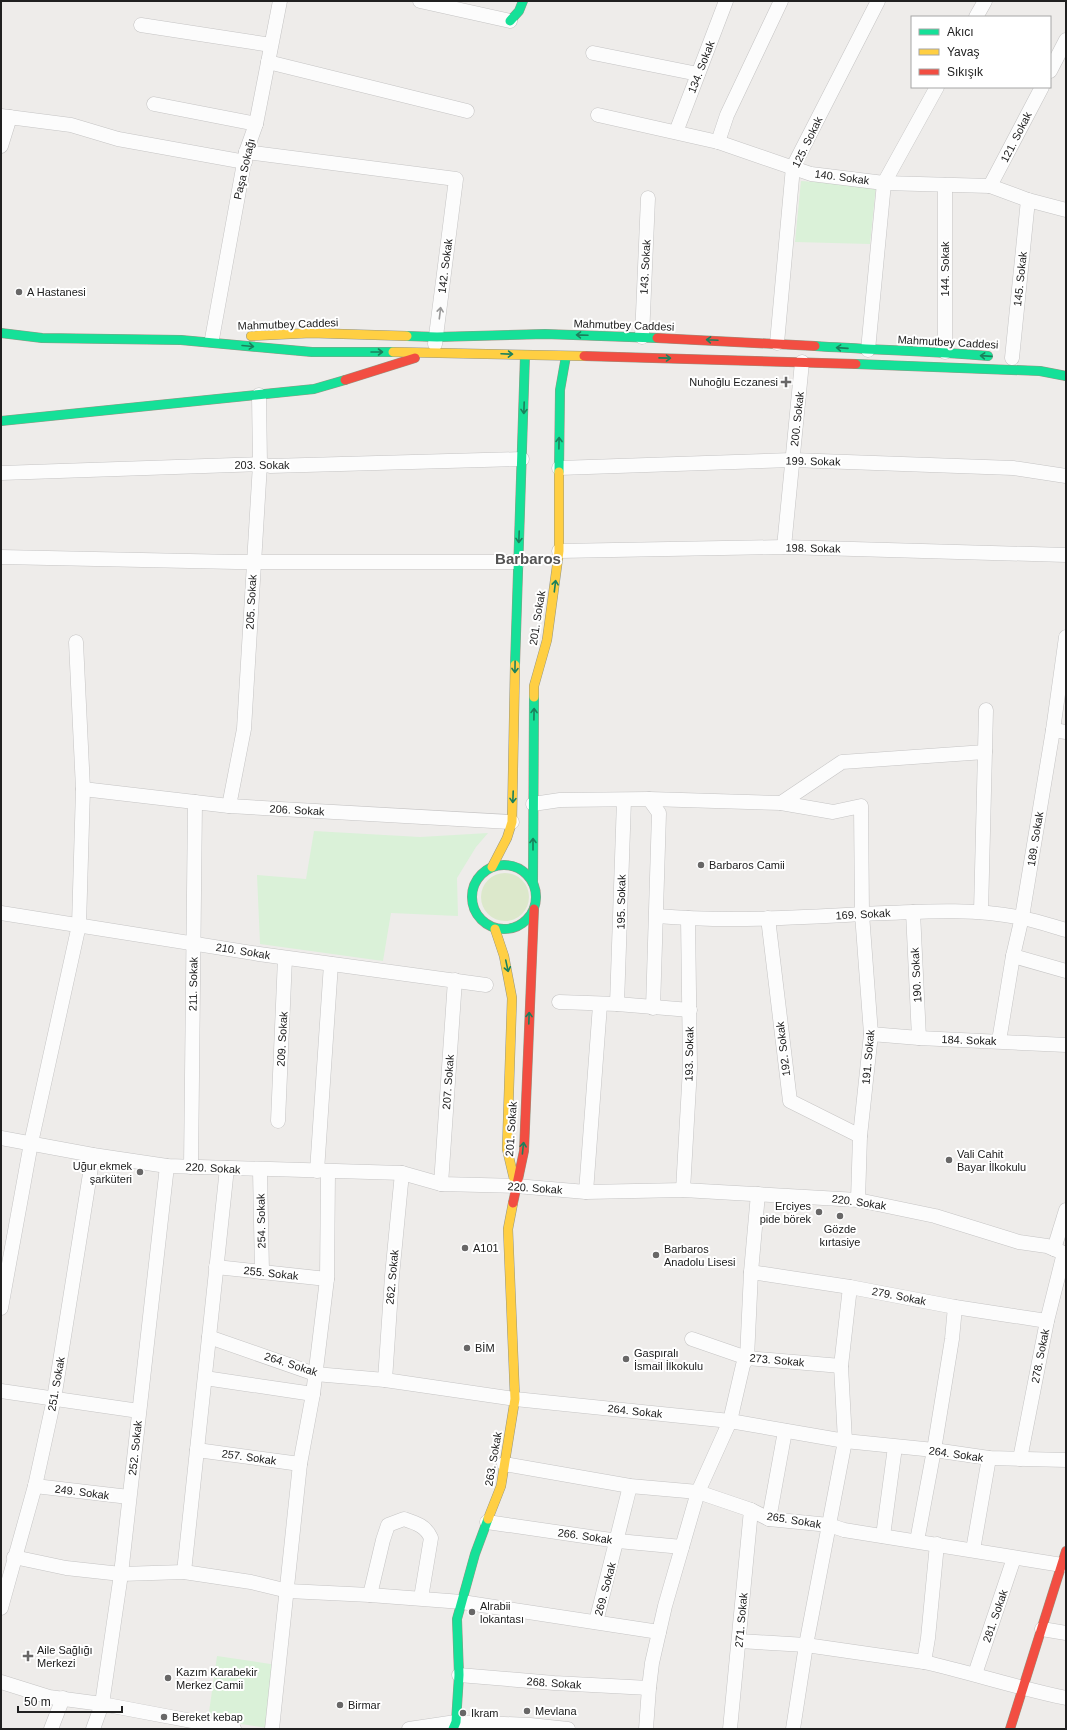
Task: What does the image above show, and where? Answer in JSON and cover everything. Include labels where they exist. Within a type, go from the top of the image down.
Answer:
[{"type":"street","name":"Paşa Sokağı","points":[[212,338],[246,157],[256,124],[280,1]]},
{"type":"street","points":[[420,1],[510,21],[519,11],[523,1]]},
{"type":"street","name":"134. Sokak","points":[[676,132],[726,1]]},
{"type":"street","points":[[718,142],[727,115],[782,1]]},
{"type":"street","name":"125. Sokak","points":[[777,343],[794,167],[878,1]]},
{"type":"street","points":[[977,16],[985,1]]},
{"type":"street","points":[[141,25],[272,45]]},
{"type":"street","points":[[1051,69],[1066,40]]},
{"type":"street","points":[[593,53],[698,74]]},
{"type":"street","points":[[268,62],[467,111]]},
{"type":"street","points":[[868,350],[884,183],[936,88]]},
{"type":"street","name":"121. Sokak","points":[[990,186],[1041,88]]},
{"type":"street","points":[[154,104],[256,124]]},
{"type":"street","name":"140. Sokak","points":[[598,115],[718,142],[811,174],[884,183],[990,186],[1028,200],[1066,210]]},
{"type":"street","points":[[1,146],[6,116],[71,125],[118,139],[246,157]]},
{"type":"street","name":"142. Sokak","points":[[246,157],[456,179],[434,352]]},
{"type":"street","name":"144. Sokak","points":[[944,352],[945,185]]},
{"type":"street","name":"143. Sokak","points":[[642,347],[648,198]]},
{"type":"street","name":"145. Sokak","points":[[1009,358],[1028,200]]},
{"type":"street","name":"Mahmutbey Caddesi","points":[[1,333],[42,338],[181,340],[312,352],[434,352],[566,356],[642,347],[777,343],[868,350],[944,352],[1009,358]]},
{"type":"street","name":"Mahmutbey Caddesi","points":[[181,340],[311,333],[437,337],[527,334],[776,361],[1040,371],[1066,376]]},
{"type":"street","points":[[776,361],[777,343]]},
{"type":"street","points":[[1,420],[314,389],[434,352]]},
{"type":"street","name":"201. Sokak","points":[[516,1186],[506,1148],[512,998],[504,956],[495,929],[485,924],[477,917],[472,907],[471,896],[473,885],[479,876],[492,867],[507,838],[512,822],[518,562],[525,354]]},
{"type":"street","name":"201. Sokak","points":[[516,1186],[524,1151],[534,909],[536,904],[536,893],[533,883],[534,686],[547,640],[559,551],[560,390],[566,356]]},
{"type":"street","name":"200. Sokak","points":[[784,547],[802,362]]},
{"type":"street","name":"205. Sokak","points":[[229,806],[244,729],[260,464],[258,395]]},
{"type":"street","name":"203. Sokak","points":[[1,473],[260,464],[270,466],[522,459]]},
{"type":"street","name":"199. Sokak","points":[[559,468],[792,460],[1013,468],[1066,476]]},
{"type":"street","name":"198. Sokak","points":[[559,551],[784,547],[1066,555]]},
{"type":"street","points":[[1,557],[253,562],[518,562]]},
{"type":"street","name":"189. Sokak","points":[[999,1041],[1013,956],[1060,731],[1066,637]]},
{"type":"street","points":[[1,1308],[31,1143],[79,926],[83,789],[76,642]]},
{"type":"street","points":[[981,912],[986,710]]},
{"type":"street","points":[[533,804],[560,800],[650,800],[781,803],[842,762],[985,752]]},
{"type":"street","name":"206. Sokak","points":[[83,789],[229,806],[512,822]]},
{"type":"street","name":"195. Sokak","points":[[617,1004],[624,800]]},
{"type":"street","points":[[650,800],[659,813],[653,1008]]},
{"type":"street","name":"211. Sokak","points":[[191,1167],[195,802]]},
{"type":"street","name":"191. Sokak","points":[[781,803],[833,812],[861,806],[862,914],[871,1034],[860,1136],[858,1200]]},
{"type":"street","points":[[492,867],[498,865],[509,865],[519,868],[527,874],[533,883]]},
{"type":"street","points":[[495,929],[506,930],[516,928],[525,922],[534,909]]},
{"type":"street","name":"169. Sokak","points":[[657,916],[744,920],[914,912],[981,912],[1022,917],[1066,930]]},
{"type":"street","name":"190. Sokak","points":[[914,912],[919,1038]]},
{"type":"street","name":"210. Sokak","points":[[1,913],[285,958],[486,984]]},
{"type":"street","name":"193. Sokak","points":[[683,1190],[690,1068],[688,918]]},
{"type":"street","name":"192. Sokak","points":[[768,918],[790,1101],[860,1136]]},
{"type":"street","points":[[1013,956],[1066,971]]},
{"type":"street","name":"209. Sokak","points":[[278,1121],[285,958]]},
{"type":"street","points":[[272,1729],[288,1591],[300,1464],[313,1394],[326,1279],[322,1171],[331,964]]},
{"type":"street","name":"207. Sokak","points":[[441,1184],[455,980]]},
{"type":"street","points":[[560,1002],[600,1005],[617,1004],[690,1010]]},
{"type":"street","points":[[586,1192],[600,1005]]},
{"type":"street","name":"184. Sokak","points":[[871,1034],[919,1038],[1066,1045]]},
{"type":"street","name":"220. Sokak","points":[[1,1138],[93,1155],[167,1166],[260,1170],[402,1173],[441,1184],[516,1186],[586,1192],[683,1190],[858,1200],[935,1216],[1019,1242],[1047,1246],[1061,1252]]},
{"type":"street","name":"251. Sokak","points":[[1,1608],[35,1486],[54,1399],[93,1155]]},
{"type":"street","name":"252. Sokak","points":[[94,1729],[102,1704],[120,1574],[167,1166]]},
{"type":"street","points":[[184,1572],[227,1168]]},
{"type":"street","name":"254. Sokak","points":[[260,1170],[262,1272]]},
{"type":"street","name":"262. Sokak","points":[[385,1380],[392,1276],[402,1173]]},
{"type":"street","name":"263. Sokak","points":[[455,1726],[459,1675],[457,1619],[475,1554],[501,1486],[515,1399],[508,1229],[516,1186]]},
{"type":"street","points":[[646,1729],[649,1688],[665,1606],[698,1492],[730,1421],[746,1358],[751,1272],[758,1194]]},
{"type":"street","name":"278. Sokak","points":[[1020,1459],[1061,1252],[1066,1210]]},
{"type":"street","name":"255. Sokak","points":[[216,1267],[326,1279]]},
{"type":"street","name":"279. Sokak","points":[[751,1272],[850,1287],[955,1307],[1047,1322]]},
{"type":"street","points":[[793,1729],[806,1645],[845,1441],[841,1366],[850,1287]]},
{"type":"street","points":[[917,1541],[934,1450],[952,1338],[955,1307]]},
{"type":"street","name":"264. Sokak","points":[[209,1337],[315,1374],[385,1380],[515,1399],[730,1421],[845,1441],[934,1450],[989,1458],[1066,1460]]},
{"type":"street","name":"273. Sokak","points":[[692,1339],[746,1358],[841,1366]]},
{"type":"street","points":[[204,1378],[313,1394]]},
{"type":"street","points":[[1,1391],[139,1411]]},
{"type":"street","points":[[769,1519],[785,1431]]},
{"type":"street","points":[[884,1536],[895,1447]]},
{"type":"street","name":"257. Sokak","points":[[197,1450],[300,1464]]},
{"type":"street","points":[[973,1550],[989,1458]]},
{"type":"street","name":"265. Sokak","points":[[504,1464],[630,1486],[698,1492],[751,1510],[769,1519],[829,1525],[844,1530],[937,1544],[1014,1558],[1064,1558]]},
{"type":"street","name":"249. Sokak","points":[[35,1486],[129,1497]]},
{"type":"street","name":"269. Sokak","points":[[596,1622],[618,1541],[630,1486]]},
{"type":"street","name":"271. Sokak","points":[[730,1729],[751,1510]]},
{"type":"street","points":[[370,1594],[388,1525],[404,1519],[418,1524],[428,1530],[431,1538],[421,1598]]},
{"type":"street","name":"266. Sokak","points":[[487,1522],[618,1541],[682,1547]]},
{"type":"street","points":[[924,1662],[928,1638],[937,1544]]},
{"type":"street","points":[[14,1557],[66,1568],[120,1574],[184,1572],[251,1582],[288,1591],[370,1594],[462,1602],[659,1632]]},
{"type":"street","name":"281. Sokak","points":[[975,1674],[1014,1558]]},
{"type":"street","points":[[1010,1729],[1024,1689],[1064,1558]]},
{"type":"street","points":[[1042,1629],[1066,1633]]},
{"type":"street","points":[[739,1641],[806,1645],[924,1662],[975,1674],[1024,1689],[1066,1698]]},
{"type":"street","name":"268. Sokak","points":[[459,1675],[554,1683],[649,1688]]},
{"type":"street","points":[[1,1682],[49,1697],[102,1704],[173,1724],[234,1729]]},
{"type":"street","points":[[51,1729],[63,1698]]},
{"type":"street","points":[[409,1729],[455,1726],[568,1729]]},
{"type":"green space","points":[[801,181],[876,186],[870,244],[795,242]]},
{"type":"green space","points":[[314,831],[420,837],[488,833],[476,847],[457,878],[458,916],[391,913],[383,961],[260,944],[257,875],[306,879]]},
{"type":"green space","points":[[505,873],[514,875],[522,880],[527,888],[529,897],[527,906],[522,914],[514,919],[505,921],[496,919],[488,914],[483,906],[481,897],[483,888],[488,880],[496,875]]},
{"type":"green space","points":[[217,1656],[277,1665],[268,1728],[208,1719]]},
{"type":"traffic: fast","points":[[510,21],[519,11],[523,1]]},
{"type":"traffic: fast","points":[[1,333],[42,338],[181,340],[312,352],[393,352]]},
{"type":"traffic: fast","points":[[407,336],[437,337],[545,334],[657,338]]},
{"type":"traffic: fast","points":[[815,346],[988,356]]},
{"type":"traffic: fast","points":[[515,665],[525,355]]},
{"type":"traffic: fast","points":[[559,472],[560,390],[566,356]]},
{"type":"traffic: fast","points":[[856,364],[1040,371],[1066,376]]},
{"type":"traffic: fast","points":[[1,421],[314,389],[345,380]]},
{"type":"traffic: fast","points":[[533,883],[534,697]]},
{"type":"traffic: fast","points":[[498,865],[510,865],[527,874],[534,885],[536,897],[534,909],[527,920],[510,929],[498,929],[486,924],[477,915],[472,903],[472,891],[477,879],[486,870],[498,865]]},
{"type":"traffic: fast","points":[[453,1729],[456,1722],[459,1675],[457,1619],[475,1554],[488,1519]]},
{"type":"traffic: slow","points":[[251,336],[311,333],[407,336]]},
{"type":"traffic: slow","points":[[393,352],[584,356]]},
{"type":"traffic: slow","points":[[534,697],[534,686],[547,640],[559,551],[559,472]]},
{"type":"traffic: slow","points":[[492,867],[507,838],[512,822],[515,665]]},
{"type":"traffic: slow","points":[[495,929],[504,956],[512,998],[507,1149],[515,1183]]},
{"type":"traffic: slow","points":[[488,1519],[501,1486],[515,1399],[508,1229],[513,1203]]},
{"type":"traffic: jam","points":[[657,338],[815,346]]},
{"type":"traffic: jam","points":[[584,356],[856,364]]},
{"type":"traffic: jam","points":[[345,380],[415,358]]},
{"type":"traffic: jam","points":[[513,1203],[524,1151],[534,909]]},
{"type":"traffic: jam","points":[[1010,1729],[1066,1551]]},
{"type":"place","name":"A Hastanesi","points":[[19,292]]},
{"type":"place","name":"Nuhoğlu Eczanesi","points":[[786,382]]},
{"type":"place","name":"Barbaros Camii","points":[[701,865]]},
{"type":"place","name":"Vali Cahit Bayar İlkokulu","points":[[949,1160]]},
{"type":"place","name":"Uğur ekmek şarküteri","points":[[140,1172]]},
{"type":"place","name":"Erciyes pide börek","points":[[819,1212]]},
{"type":"place","name":"Gözde kırtasiye","points":[[840,1216]]},
{"type":"place","name":"A101","points":[[465,1248]]},
{"type":"place","name":"Barbaros Anadolu Lisesi","points":[[656,1255]]},
{"type":"place","name":"BİM","points":[[467,1348]]},
{"type":"place","name":"Gaspıralı İsmail İlkokulu","points":[[626,1359]]},
{"type":"place","name":"Alrabii lokantası","points":[[472,1612]]},
{"type":"place","name":"Aile Sağlığı Merkezi","points":[[28,1656]]},
{"type":"place","name":"Kazım Karabekir Merkez Camii","points":[[168,1678]]},
{"type":"place","name":"Birmar","points":[[340,1705]]},
{"type":"place","name":"Mevlana","points":[[527,1711]]},
{"type":"place","name":"Ikram","points":[[463,1713]]},
{"type":"place","name":"Bereket kebap","points":[[164,1717]]},
{"type":"district","name":"Barbaros","points":[[528,558]]}]
